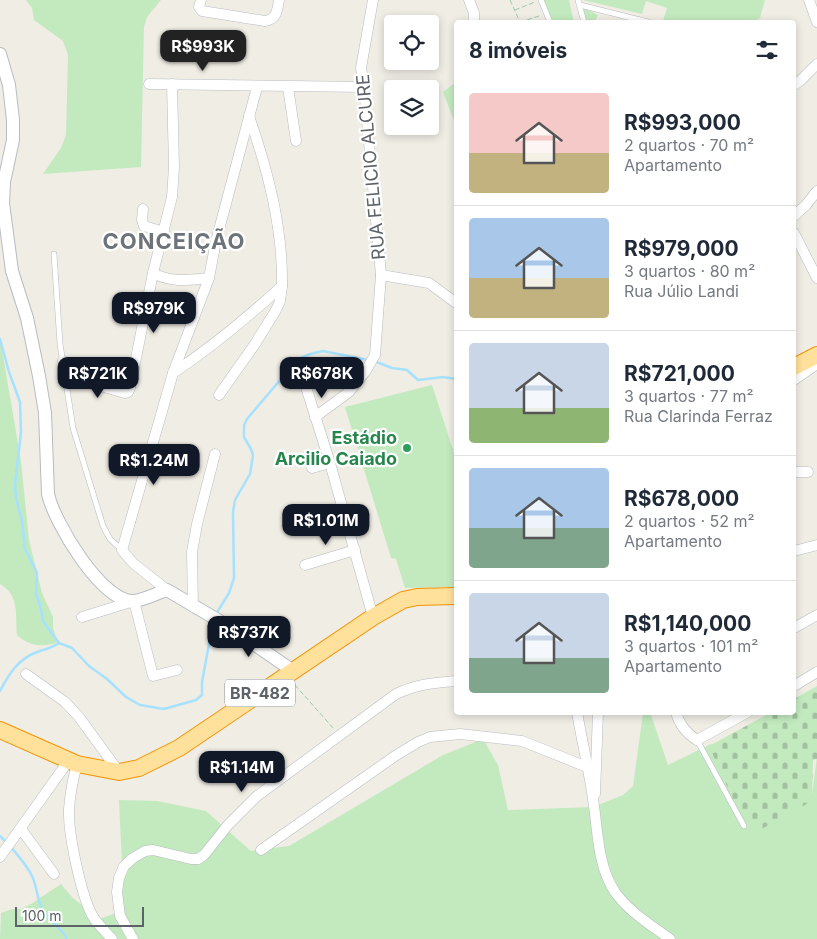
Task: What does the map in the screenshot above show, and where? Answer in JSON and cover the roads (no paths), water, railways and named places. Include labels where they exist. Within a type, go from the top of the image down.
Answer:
[{"type":"highway","points":[[796,366],[817,355]]},
{"type":"highway","name":"BR-482","points":[[0,730],[69,760],[119,772],[140,768],[179,748],[373,617],[403,600],[417,597],[454,596]]},
{"type":"street","points":[[201,0],[199,7],[202,11],[265,21],[275,17],[279,0]]},
{"type":"street","name":"RUA FELICIO ALCURE","points":[[315,417],[349,392],[365,372],[375,355],[381,275],[361,68],[374,0]]},
{"type":"street","points":[[469,0],[474,13],[474,20]]},
{"type":"street","points":[[809,0],[817,22]]},
{"type":"street","points":[[0,54],[10,85],[13,120],[13,140],[4,182],[3,203],[12,271],[27,318],[45,413],[50,504],[83,561],[101,584],[118,597],[134,601]]},
{"type":"street","points":[[796,84],[817,64]]},
{"type":"street","points":[[148,84],[364,87]]},
{"type":"street","points":[[63,361],[97,385],[121,392],[128,392],[134,373],[153,273],[172,197],[174,175],[172,84]]},
{"type":"street","points":[[257,87],[219,231],[209,278],[182,345],[173,373],[122,550],[133,563],[167,590],[220,622],[290,673]]},
{"type":"street","points":[[288,87],[296,141]]},
{"type":"street","points":[[219,395],[276,310],[280,301],[282,286],[281,240],[260,146],[249,116]]},
{"type":"street","points":[[796,214],[817,191]]},
{"type":"street","points":[[143,209],[142,220],[144,226],[164,232]]},
{"type":"street","points":[[796,237],[817,278]]},
{"type":"street","points":[[153,273],[175,280],[209,278]]},
{"type":"street","points":[[381,275],[429,283],[454,302]]},
{"type":"street","points":[[173,373],[246,318],[282,286]]},
{"type":"street","points":[[796,379],[817,364]]},
{"type":"street","points":[[306,387],[330,463],[373,617]]},
{"type":"street","points":[[194,607],[192,552],[215,454]]},
{"type":"street","points":[[312,468],[330,463]]},
{"type":"street","points":[[796,472],[808,472]]},
{"type":"street","points":[[796,550],[817,545]]},
{"type":"street","points":[[305,566],[355,550]]},
{"type":"street","points":[[82,617],[167,590]]},
{"type":"street","points":[[134,601],[153,676],[177,670]]},
{"type":"street","points":[[796,627],[817,615]]},
{"type":"street","points":[[796,685],[817,672]]},
{"type":"street","points":[[26,674],[65,702],[79,717],[119,772]]},
{"type":"street","points":[[133,939],[120,916],[117,892],[119,878],[124,866],[133,858],[153,850],[190,859],[198,859],[257,796],[396,694],[424,684],[454,682]]},
{"type":"street","points":[[578,715],[593,800],[596,834],[604,870],[615,891],[631,910],[670,939]]},
{"type":"street","points":[[593,800],[597,786],[598,715]]},
{"type":"street","points":[[677,715],[687,734],[697,740],[743,715]]},
{"type":"street","points":[[261,850],[395,756],[430,737],[460,734],[522,741],[587,766]]},
{"type":"street","points":[[6,849],[69,760]]},
{"type":"street","points":[[69,760],[72,785],[69,811],[70,833],[85,898],[93,916],[112,939]]},
{"type":"street","points":[[21,829],[54,874]]},
{"type":"lane","points":[[540,0],[549,20]]},
{"type":"lane","points":[[579,2],[584,20]]},
{"type":"lane","points":[[579,2],[641,20]]},
{"type":"lane","points":[[54,254],[59,328],[73,428],[102,526],[110,539],[122,550]]},
{"type":"lane","points":[[697,740],[744,826]]},
{"type":"waterway","points":[[0,339],[20,402],[21,432],[15,485],[25,549],[37,573],[36,594],[43,621],[59,643],[72,648],[89,666],[107,679],[126,697],[140,705],[164,709],[196,700],[202,695],[202,682],[213,622]]},
{"type":"waterway","points":[[216,614],[229,593],[234,578],[233,512],[235,500],[250,474],[253,455],[244,437],[244,425],[247,419],[281,379],[289,363],[323,351],[368,360]]},
{"type":"waterway","points":[[374,361],[392,368],[407,370],[418,380],[443,377],[454,379]]},
{"type":"waterway","points":[[0,691],[19,663],[30,655],[59,643]]},
{"type":"waterway","points":[[0,836],[7,843]]},
{"type":"waterway","points":[[11,847],[32,876],[40,905],[45,914],[62,931],[67,939]]},
{"type":"place","name":"Estádio Arcilio Caiado","points":[[407,448]]},
{"type":"district","name":"CONCEIÇÃO","points":[[174,241]]}]
